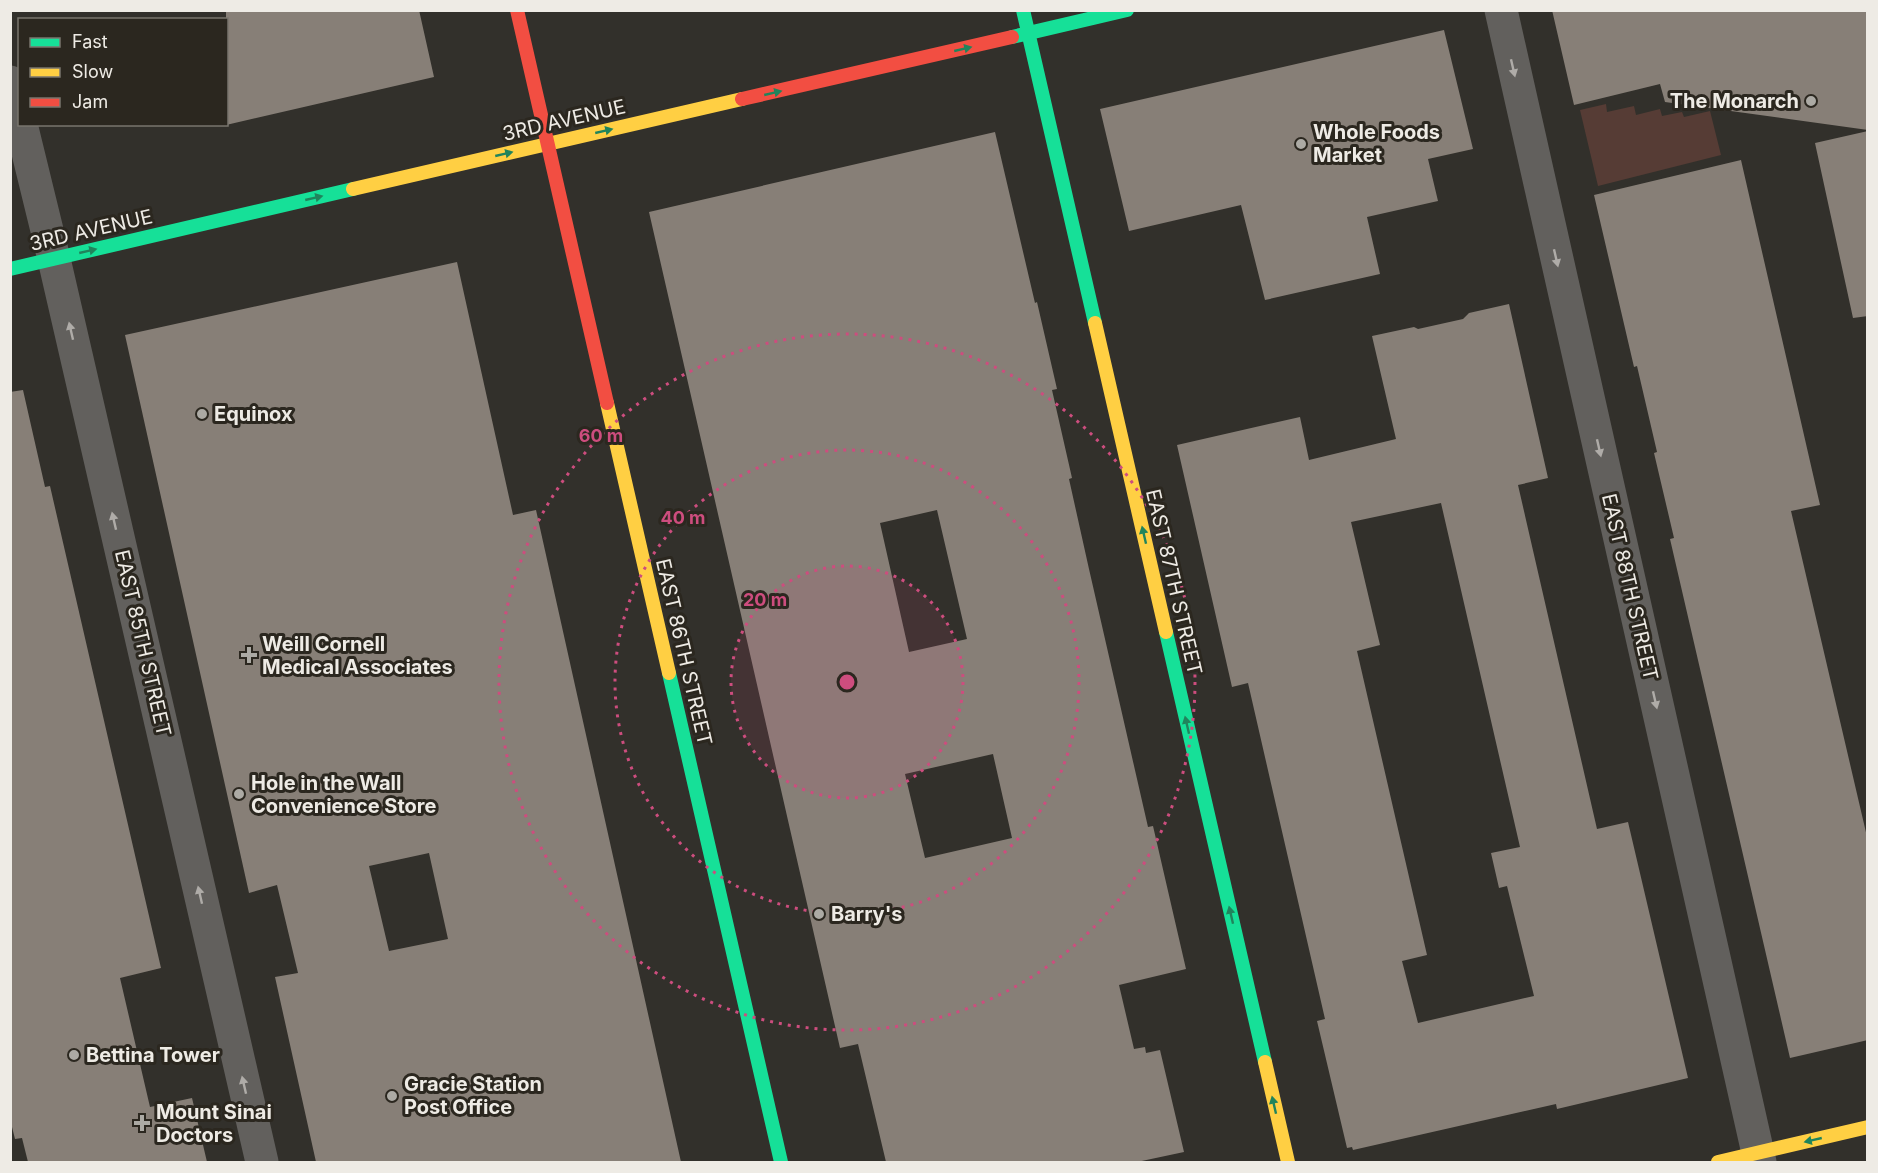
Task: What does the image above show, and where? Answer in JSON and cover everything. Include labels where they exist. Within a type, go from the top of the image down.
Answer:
[{"type":"main road","name":"EAST 86TH STREET","points":[[517,10],[781,1162]]},
{"type":"main road","name":"EAST 87TH STREET","points":[[1023,10],[1288,1162]]},
{"type":"main road","name":"3RD AVENUE","points":[[10,268],[1127,10]]},
{"type":"main road","points":[[1718,1162],[1759,1158],[1868,1127]]},
{"type":"street","name":"EAST 88TH STREET","points":[[1500,10],[1759,1158]]},
{"type":"street","points":[[10,82],[18,110]]},
{"type":"street","name":"EAST 85TH STREET","points":[[21,126],[262,1162]]},
{"type":"shaded area","points":[[1606,104],[1607,112],[1634,106],[1636,115],[1660,109],[1662,116],[1682,112],[1684,117],[1710,111],[1721,155],[1598,186],[1580,110]]},
{"type":"building","points":[[226,10],[419,10],[434,77],[228,125],[228,18],[226,18]]},
{"type":"building","points":[[1552,10],[1868,10],[1868,130],[1665,102],[1660,84],[1574,105]]},
{"type":"building","points":[[1444,30],[1473,149],[1428,159],[1438,201],[1367,217],[1380,274],[1265,300],[1241,205],[1129,231],[1100,109]]},
{"type":"building","points":[[1868,131],[1868,316],[1853,318],[1815,143]]},
{"type":"building","points":[[995,132],[1057,389],[1052,390],[1089,569],[1148,827],[1153,826],[1186,969],[1119,985],[1134,1049],[1145,1047],[1146,1053],[1160,1050],[1184,1152],[1137,1162],[886,1162],[858,1044],[840,1048],[649,212]],"holes":[[[937,510],[967,639],[909,652],[880,523]],[[993,754],[1012,838],[925,858],[905,774]]]},
{"type":"building","points":[[1741,160],[1820,505],[1791,511],[1868,841],[1868,1040],[1790,1058],[1670,539],[1674,538],[1654,453],[1657,452],[1637,366],[1634,367],[1594,195]]},
{"type":"building","points":[[457,262],[513,515],[536,510],[681,1162],[316,1162],[275,977],[298,973],[277,885],[249,893],[125,335]],"holes":[[[429,853],[448,939],[389,951],[369,866]]]},
{"type":"building","points":[[1509,304],[1548,478],[1518,485],[1597,829],[1628,822],[1688,1078],[1557,1109],[1556,1104],[1353,1150],[1352,1147],[1347,1148],[1317,1021],[1325,1019],[1248,683],[1232,687],[1177,445],[1300,417],[1309,460],[1396,439],[1372,336],[1463,319],[1469,313]],"holes":[[[1441,503],[1520,847],[1491,853],[1499,888],[1507,886],[1534,996],[1418,1023],[1402,961],[1427,955],[1357,651],[1380,645],[1351,522]]]},
{"type":"building","points":[[23,390],[45,487],[50,486],[161,968],[120,978],[150,1107],[192,1098],[207,1162],[28,1162],[22,1138],[15,1139],[10,1119],[10,392]]},
{"type":"traffic: fast","points":[[1023,10],[1095,323]]},
{"type":"traffic: fast","points":[[1012,37],[1127,10]]},
{"type":"traffic: fast","points":[[10,269],[353,189]]},
{"type":"traffic: fast","points":[[1166,632],[1265,1062]]},
{"type":"traffic: fast","points":[[669,673],[781,1162]]},
{"type":"traffic: slow","points":[[353,189],[742,99]]},
{"type":"traffic: slow","points":[[1095,323],[1166,632]]},
{"type":"traffic: slow","points":[[607,403],[669,673]]},
{"type":"traffic: slow","points":[[1265,1062],[1288,1162]]},
{"type":"traffic: slow","points":[[1718,1162],[1868,1127]]},
{"type":"traffic: jam","points":[[517,10],[607,403]]},
{"type":"traffic: jam","points":[[742,99],[1012,37]]},
{"type":"place","name":"The Monarch","points":[[1811,101]]},
{"type":"place","name":"Whole Foods Market","points":[[1301,144]]},
{"type":"place","name":"Equinox","points":[[202,414]]},
{"type":"place","name":"Weill Cornell Medical Associates","points":[[249,655]]},
{"type":"place","name":"Hole in the Wall Convenience Store","points":[[239,794]]},
{"type":"place","name":"Barry's","points":[[819,914]]},
{"type":"place","name":"Bettina Tower","points":[[74,1055]]},
{"type":"place","name":"Gracie Station Post Office","points":[[392,1096]]},
{"type":"place","name":"Mount Sinai Doctors","points":[[142,1123]]}]
